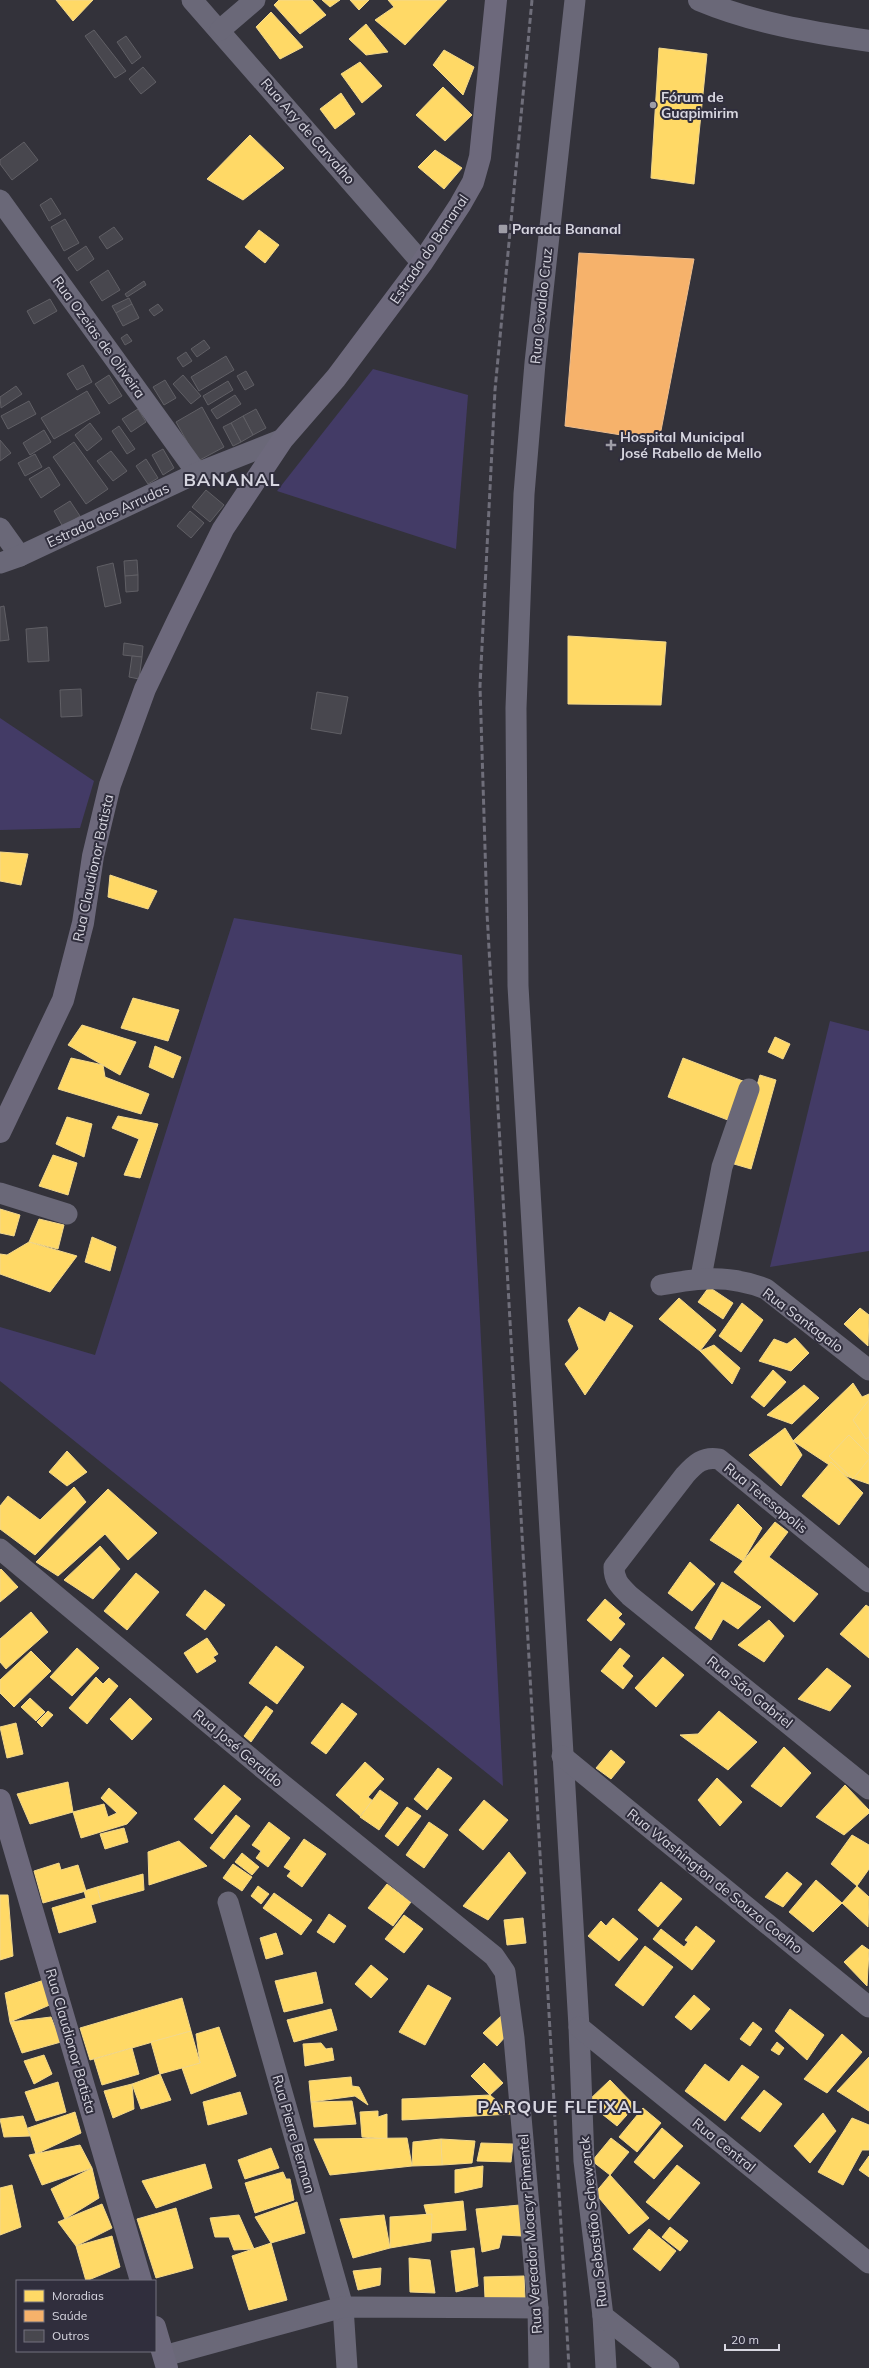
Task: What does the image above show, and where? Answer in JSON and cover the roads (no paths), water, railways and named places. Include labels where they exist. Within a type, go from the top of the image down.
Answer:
[{"type":"main road","name":"Estrada do Bananal","points":[[283,439],[336,378],[422,263],[460,206],[473,182],[480,158],[496,0]]},
{"type":"main road","name":"Rua Claudionor Batista","points":[[0,1132],[63,1000],[83,923],[100,824],[125,740],[145,689],[223,529],[283,439]]},
{"type":"main road","name":"Rua Claudionor Batista","points":[[0,1800],[141,2280]]},
{"type":"main road","points":[[156,2330],[165,2362]]},
{"type":"street","name":"Rua Ary de Carvalho","points":[[192,0],[220,30],[422,263]]},
{"type":"street","points":[[220,30],[255,0]]},
{"type":"street","name":"Rua Osvaldo Cruz","points":[[562,1756],[518,986],[516,708],[524,494],[535,363],[575,0]]},
{"type":"street","points":[[700,0],[732,14],[788,29],[869,41]]},
{"type":"street","name":"Rua Ozeias de Oliveira","points":[[0,200],[197,473]]},
{"type":"street","name":"Estrada dos Arrudas","points":[[0,563],[20,556],[197,473],[283,439]]},
{"type":"street","points":[[0,528],[20,556]]},
{"type":"street","points":[[701,1277],[722,1167],[749,1089]]},
{"type":"street","points":[[0,1193],[67,1214]]},
{"type":"street","name":"Rua Santagalo","points":[[661,1285],[701,1277],[749,1282],[766,1289],[869,1370]]},
{"type":"street","name":"Rua Teresopolis","points":[[630,1596],[617,1584],[614,1576],[614,1567],[685,1475],[696,1463],[709,1457],[718,1459],[869,1582]]},
{"type":"street","name":"Rua José Geraldo","points":[[0,1549],[272,1776],[480,1942]]},
{"type":"street","name":"Rua São Gabriel","points":[[630,1596],[869,1789]]},
{"type":"street","name":"Rua Washington de Souza Coelho","points":[[562,1756],[869,2007]]},
{"type":"street","name":"Rua Sebastião Schewenck","points":[[562,1756],[578,2027],[584,2161],[603,2316],[606,2368]]},
{"type":"street","name":"Rua Pierre Berman","points":[[228,1902],[343,2307],[347,2368]]},
{"type":"street","name":"Rua Vereador Moacyr Pimentel","points":[[480,1942],[494,1956],[505,1972],[514,2038],[538,2308],[539,2368]]},
{"type":"street","name":"Rua Central","points":[[578,2027],[869,2264]]},
{"type":"street","points":[[165,2362],[343,2307],[538,2308]]},
{"type":"street","points":[[603,2316],[669,2368]]},
{"type":"railway","points":[[532,0],[495,390],[480,686],[487,913],[569,2368]]},
{"type":"place","name":"Fórum de Guapimirim","points":[[653,105]]},
{"type":"place","name":"Parada Bananal","points":[[503,229]]},
{"type":"place","name":"Hospital Municipal José Rabello de Mello","points":[[611,445]]},
{"type":"district","name":"BANANAL","points":[[232,479]]},
{"type":"district","name":"PARQUE FLEIXAL","points":[[560,2106]]}]
